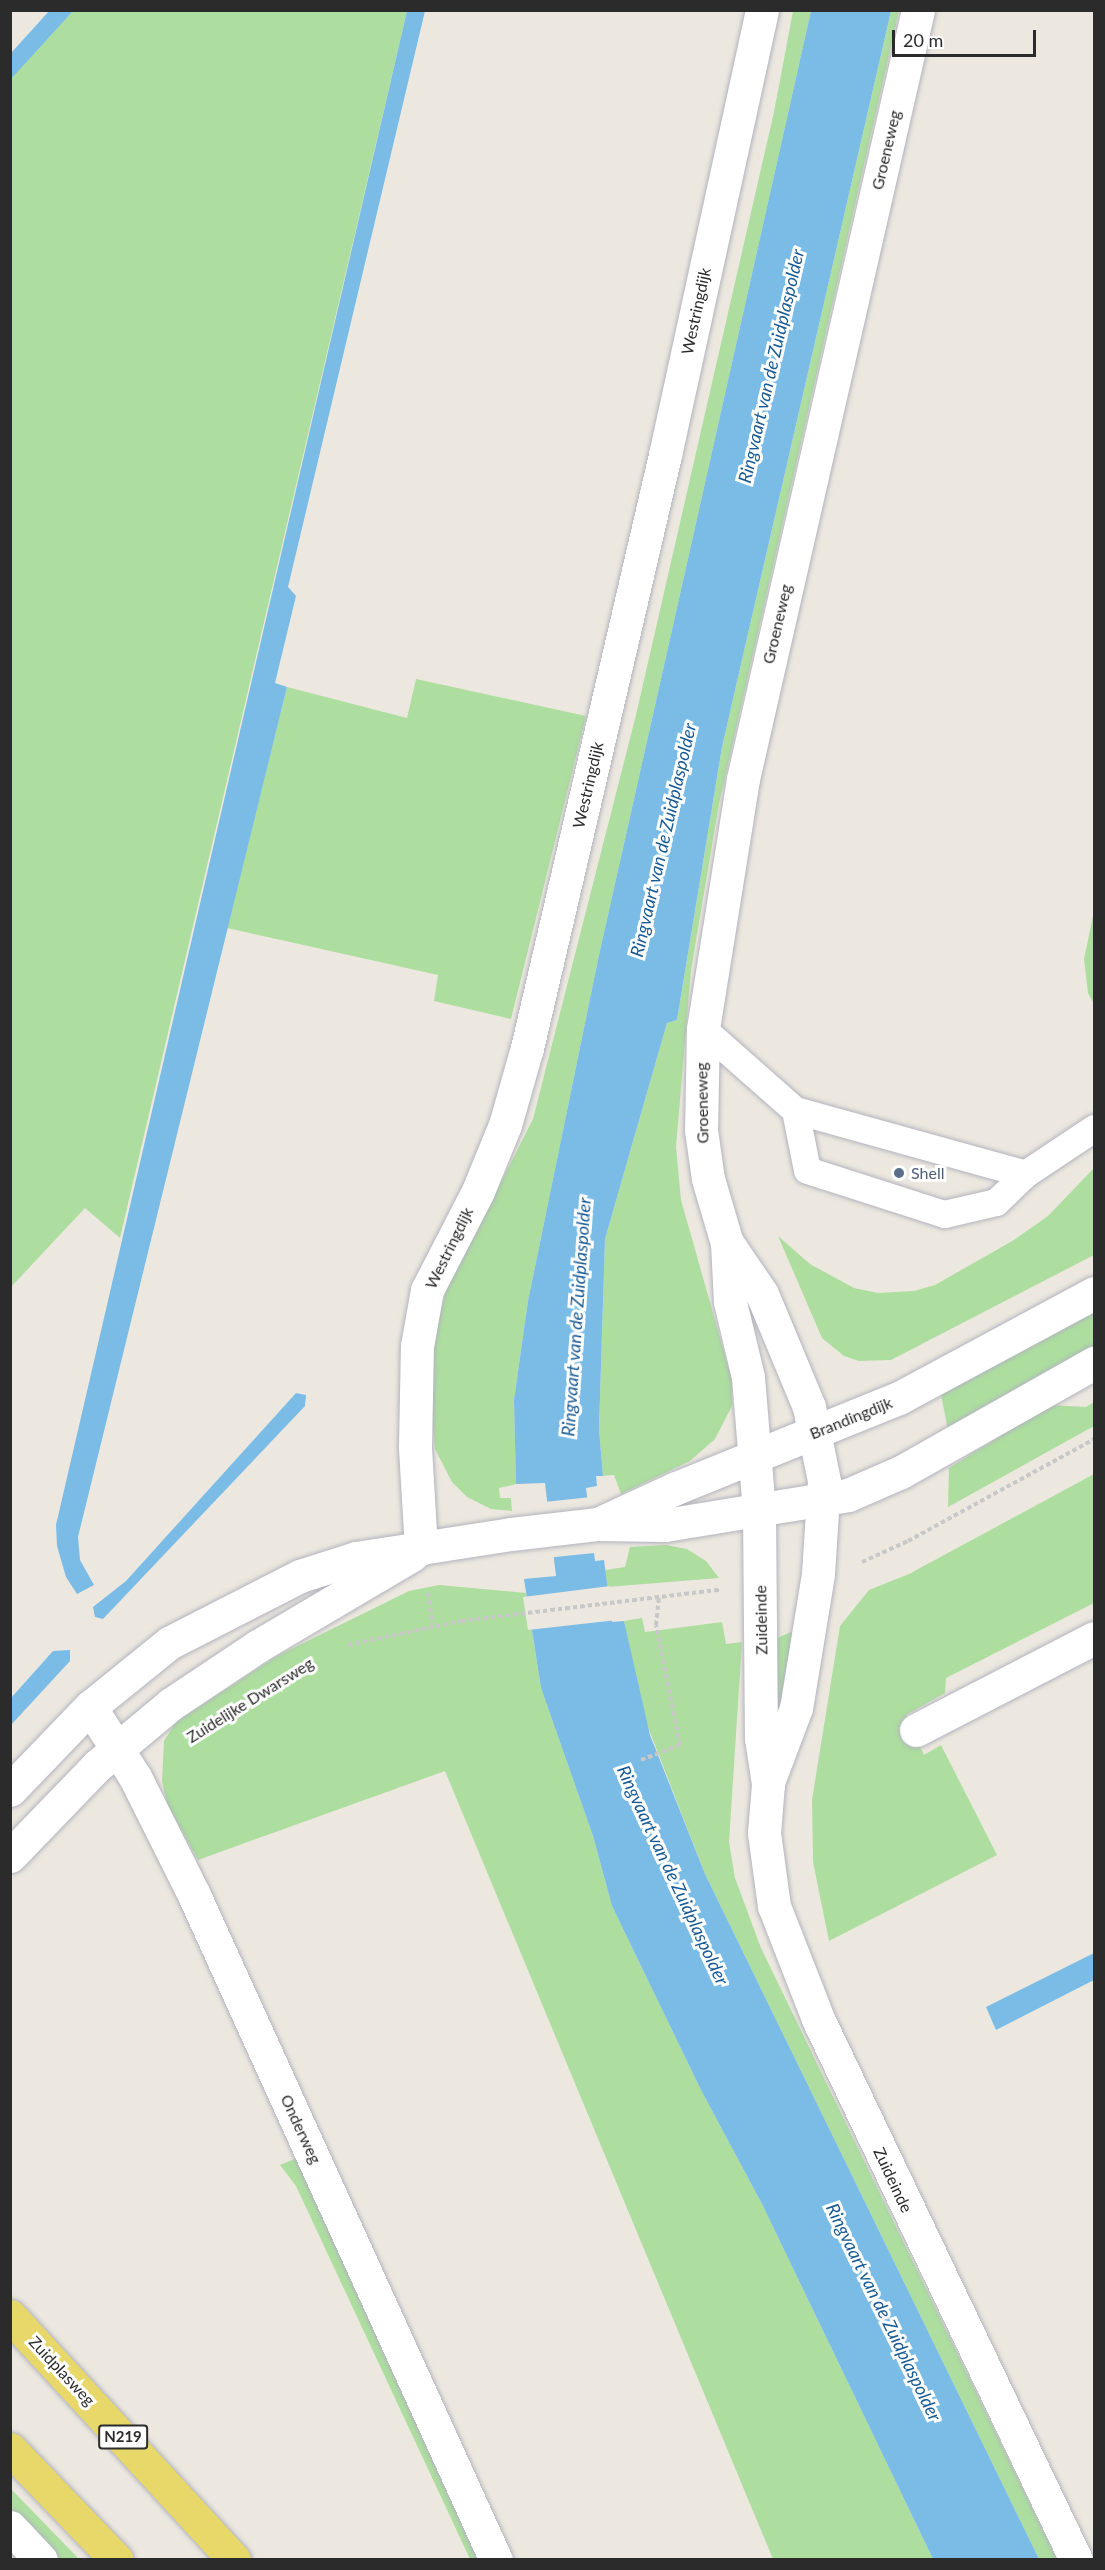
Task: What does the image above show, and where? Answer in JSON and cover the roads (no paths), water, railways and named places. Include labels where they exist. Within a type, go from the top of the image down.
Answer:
[{"type":"main road","name":"Zuidplasweg","points":[[10,2316],[234,2559]]},
{"type":"main road","points":[[10,2450],[117,2559]]},
{"type":"street","name":"Westringdijk","points":[[421,1549],[415,1447],[417,1346],[427,1290],[478,1191],[505,1125],[527,1048],[665,454],[762,10]]},
{"type":"street","name":"Groeneweg","points":[[753,1457],[748,1377],[730,1302],[727,1243],[708,1179],[701,1130],[704,1029],[743,779],[918,10]]},
{"type":"street","name":"Groeneweg","points":[[727,1243],[762,1294],[808,1407],[825,1500]]},
{"type":"street","name":"Brandingdijk","points":[[584,1525],[814,1433],[956,1369],[1095,1293]]},
{"type":"street","points":[[10,1790],[90,1707],[169,1643],[236,1606],[329,1566],[533,1531],[584,1525],[665,1525],[825,1500],[901,1472],[1095,1363]]},
{"type":"street","name":"Zuideinde","points":[[753,1457],[759,1511],[761,1738],[768,1784],[766,1863],[774,1906],[796,1970],[958,2319],[1076,2559]]},
{"type":"street","name":"Zuideinde","points":[[768,1784],[796,1708],[818,1574],[825,1500]]},
{"type":"street","points":[[10,1856],[116,1749],[213,1675],[421,1549]]},
{"type":"street","points":[[916,1730],[1095,1638]]},
{"type":"street","name":"Onderweg","points":[[90,1707],[135,1777],[199,1906],[496,2559]]},
{"type":"street","points":[[10,2528],[41,2559]]},
{"type":"lane","points":[[704,1029],[795,1110],[1025,1174]]},
{"type":"lane","points":[[795,1110],[807,1170],[944,1215],[996,1202],[1025,1174],[1095,1128]]},
{"type":"water","points":[[50,10],[73,11],[11,79],[11,53]]},
{"type":"water","points":[[407,11],[425,11],[288,587],[296,596],[275,683],[287,687],[78,1537],[80,1560],[94,1585],[77,1594],[66,1577],[57,1546],[56,1525]]},
{"type":"water","name":"Ringvaart van de Zuidplaspolder","points":[[811,11],[891,11],[722,747],[677,1020],[667,1023],[605,1239],[599,1429],[603,1476],[596,1476],[597,1486],[586,1488],[595,1561],[604,1560],[612,1622],[624,1621],[650,1735],[705,1874],[1039,2559],[933,2559],[762,2204],[701,2090],[612,1906],[593,1836],[541,1688],[524,1579],[556,1576],[545,1483],[516,1484],[514,1400],[528,1301],[599,955]]},
{"type":"water","points":[[296,1393],[306,1395],[305,1406],[103,1619],[95,1617],[93,1607],[126,1581]]},
{"type":"water","points":[[70,1650],[70,1661],[11,1725],[11,1698],[53,1651]]},
{"type":"water","points":[[1094,1953],[1094,1980],[996,2030],[986,2007]]},
{"type":"place","name":"Shell","points":[[899,1173]]}]
